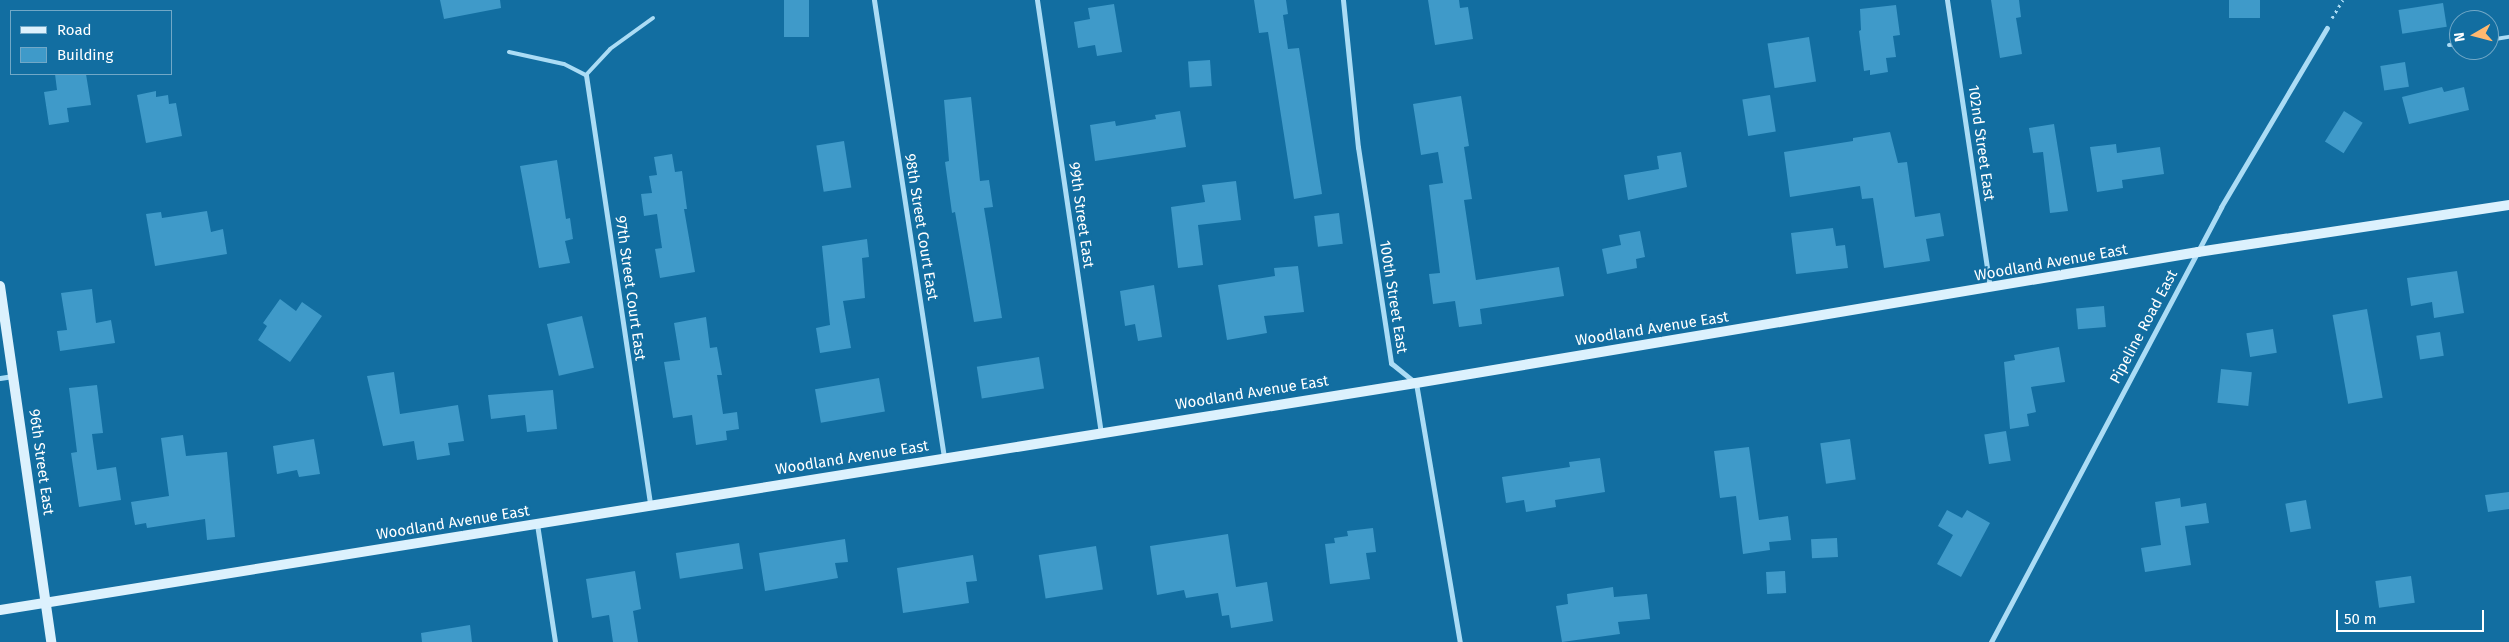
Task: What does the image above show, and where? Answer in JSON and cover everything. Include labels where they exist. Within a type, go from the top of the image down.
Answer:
[{"type":"street","name":"98th Street Court East","points":[[874,0],[944,458]]},
{"type":"street","name":"99th Street East","points":[[1037,0],[1101,433]]},
{"type":"street","name":"100th Street East","points":[[1343,0],[1358,147],[1391,363],[1416,383]]},
{"type":"street","name":"102nd Street East","points":[[1947,0],[1990,289]]},
{"type":"street","name":"Pipeline Road East","points":[[1991,642],[2198,252],[2327,28]]},
{"type":"street","name":"97th Street Court East","points":[[586,75],[650,506]]},
{"type":"street","name":"Woodland Avenue East","points":[[0,610],[1416,383],[1990,289],[2198,252],[2509,205]]},
{"type":"street","name":"96th Street East","points":[[0,286],[52,642]]},
{"type":"street","points":[[0,378],[14,376]]},
{"type":"street","points":[[1416,383],[1460,642]]},
{"type":"street","points":[[537,524],[556,642]]},
{"type":"lane","points":[[509,52],[564,64],[586,75],[610,49],[653,18]]},
{"type":"path","points":[[2327,28],[2343,0]]},
{"type":"building","points":[[440,0],[500,0],[501,8],[444,19]]},
{"type":"building","points":[[784,0],[809,0],[809,37],[784,37]]},
{"type":"building","points":[[1254,0],[1286,0],[1288,14],[1283,15],[1288,49],[1299,48],[1322,194],[1294,199],[1268,32],[1259,33]]},
{"type":"building","points":[[1428,0],[1459,0],[1460,8],[1468,7],[1473,39],[1435,45]]},
{"type":"building","points":[[1991,0],[2019,0],[2021,17],[2016,18],[2022,54],[2000,58]]},
{"type":"building","points":[[2229,0],[2260,0],[2260,18],[2229,18]]},
{"type":"building","points":[[2443,3],[2447,27],[2402,34],[2399,10]]},
{"type":"building","points":[[1114,4],[1122,52],[1097,56],[1095,45],[1078,48],[1074,22],[1090,19],[1088,8]]},
{"type":"building","points":[[1896,5],[1900,35],[1893,36],[1896,57],[1886,58],[1888,72],[1870,75],[1870,70],[1864,71],[1859,31],[1861,30],[1860,9]]},
{"type":"building","points":[[1809,37],[1816,81],[1775,88],[1768,44]]},
{"type":"building","points":[[1210,60],[1212,86],[1190,87],[1188,62]]},
{"type":"building","points":[[2405,62],[2409,87],[2384,91],[2380,66]]},
{"type":"building","points":[[55,75],[86,75],[91,105],[67,108],[69,122],[49,125],[44,92],[57,90]]},
{"type":"building","points":[[2442,87],[2444,92],[2464,87],[2469,110],[2409,124],[2402,97]]},
{"type":"building","points":[[156,91],[156,97],[168,95],[169,104],[176,103],[182,136],[146,143],[137,95]]},
{"type":"building","points":[[1770,95],[1776,132],[1748,136],[1742,99]]},
{"type":"building","points":[[1461,96],[1469,146],[1464,147],[1472,199],[1464,200],[1476,280],[1559,267],[1564,296],[1480,309],[1482,324],[1459,327],[1455,301],[1433,304],[1429,274],[1440,273],[1429,185],[1443,183],[1438,152],[1421,155],[1413,104]]},
{"type":"building","points":[[971,97],[980,181],[989,180],[993,207],[984,208],[1002,318],[974,322],[955,212],[952,213],[945,162],[949,161],[944,100]]},
{"type":"building","points":[[1180,111],[1186,147],[1095,161],[1090,125],[1115,121],[1116,126],[1156,119],[1155,115]]},
{"type":"building","points":[[2344,111],[2363,123],[2344,153],[2325,142]]},
{"type":"building","points":[[2054,124],[2068,211],[2050,213],[2043,152],[2033,153],[2029,128]]},
{"type":"building","points":[[1890,132],[1898,163],[1907,162],[1915,217],[1940,213],[1944,236],[1926,239],[1930,261],[1884,268],[1873,198],[1862,199],[1860,186],[1790,197],[1784,152],[1853,141],[1853,138]]},
{"type":"building","points":[[844,141],[851,187],[824,192],[816,145]]},
{"type":"building","points":[[2116,144],[2117,153],[2160,147],[2164,174],[2122,180],[2123,188],[2097,192],[2090,147]]},
{"type":"building","points":[[1681,152],[1687,187],[1628,200],[1624,175],[1659,169],[1657,156]]},
{"type":"building","points":[[672,154],[675,172],[682,171],[687,209],[684,209],[695,272],[660,278],[655,249],[662,248],[657,214],[644,216],[641,194],[652,193],[649,176],[657,175],[654,157]]},
{"type":"building","points":[[557,160],[566,219],[570,218],[573,239],[565,241],[570,263],[539,268],[520,166]]},
{"type":"building","points":[[1236,181],[1241,220],[1198,225],[1203,265],[1178,268],[1171,207],[1205,202],[1202,185]]},
{"type":"building","points":[[207,211],[211,232],[223,229],[227,254],[155,266],[146,214],[161,212],[162,218]]},
{"type":"building","points":[[1339,213],[1343,244],[1318,247],[1314,216]]},
{"type":"building","points":[[1833,228],[1836,246],[1845,245],[1848,268],[1796,274],[1791,233]]},
{"type":"building","points":[[1640,231],[1645,257],[1636,259],[1637,268],[1607,274],[1602,249],[1621,245],[1619,235]]},
{"type":"building","points":[[867,239],[869,257],[862,258],[865,298],[843,301],[851,348],[820,353],[816,328],[830,325],[822,246]]},
{"type":"building","points":[[1298,266],[1304,312],[1264,316],[1267,333],[1227,340],[1218,285],[1275,276],[1274,268]]},
{"type":"building","points":[[2457,271],[2464,313],[2434,318],[2432,302],[2411,306],[2407,278]]},
{"type":"building","points":[[1154,285],[1162,337],[1138,341],[1135,324],[1125,326],[1120,291]]},
{"type":"building","points":[[92,289],[96,323],[111,320],[115,343],[60,351],[57,331],[67,330],[61,293]]},
{"type":"building","points":[[280,299],[296,311],[302,302],[322,316],[290,362],[258,340],[267,326],[263,323]]},
{"type":"building","points":[[2104,306],[2106,327],[2078,329],[2076,308]]},
{"type":"building","points":[[2367,309],[2383,398],[2348,404],[2333,315]]},
{"type":"building","points":[[582,316],[594,368],[559,376],[547,324]]},
{"type":"building","points":[[706,317],[710,348],[717,347],[722,375],[717,375],[723,414],[737,412],[739,429],[726,431],[727,440],[696,445],[692,415],[673,418],[664,362],[680,360],[674,323]]},
{"type":"building","points":[[2273,329],[2277,353],[2250,357],[2246,333]]},
{"type":"building","points":[[2440,332],[2444,356],[2420,359],[2416,336]]},
{"type":"building","points":[[2059,347],[2065,382],[2031,387],[2036,412],[2027,414],[2029,426],[2010,429],[2004,362],[2015,360],[2014,355]]},
{"type":"building","points":[[1039,357],[1044,389],[982,398],[977,367]]},
{"type":"building","points":[[2221,369],[2252,372],[2248,406],[2217,403]]},
{"type":"building","points":[[394,372],[400,414],[458,405],[464,441],[448,443],[450,455],[417,460],[414,441],[383,446],[367,376]]},
{"type":"building","points":[[879,378],[885,411],[821,423],[815,389]]},
{"type":"building","points":[[97,385],[103,433],[92,434],[97,470],[116,467],[121,500],[79,507],[71,453],[77,452],[69,388]]},
{"type":"building","points":[[553,390],[557,429],[527,432],[525,415],[491,419],[488,395]]},
{"type":"building","points":[[2006,431],[2011,461],[1989,464],[1984,434]]},
{"type":"building","points":[[183,435],[186,456],[227,452],[235,537],[207,540],[205,519],[147,528],[146,523],[135,525],[131,502],[169,496],[161,438]]},
{"type":"building","points":[[314,439],[320,474],[299,477],[297,470],[277,474],[273,446]]},
{"type":"building","points":[[1850,439],[1856,480],[1826,484],[1820,443]]},
{"type":"building","points":[[1749,447],[1759,520],[1788,516],[1791,540],[1769,542],[1770,550],[1743,554],[1736,496],[1720,498],[1714,451]]},
{"type":"building","points":[[1600,458],[1605,492],[1555,500],[1556,507],[1526,512],[1524,500],[1506,503],[1502,477],[1570,467],[1569,462]]},
{"type":"building","points":[[2509,492],[2509,509],[2488,512],[2485,495]]},
{"type":"building","points":[[2180,498],[2181,507],[2206,503],[2209,523],[2185,526],[2191,565],[2145,572],[2141,548],[2161,545],[2155,502]]},
{"type":"building","points":[[2306,500],[2311,529],[2290,532],[2285,504]]},
{"type":"building","points":[[1947,510],[1962,518],[1967,510],[1990,523],[1961,577],[1937,564],[1953,535],[1938,526]]},
{"type":"building","points":[[1373,528],[1376,552],[1366,553],[1370,579],[1330,584],[1325,544],[1335,543],[1334,538],[1348,536],[1347,531]]},
{"type":"building","points":[[1228,534],[1236,587],[1267,582],[1273,621],[1231,628],[1229,615],[1222,616],[1218,593],[1186,598],[1184,590],[1157,595],[1150,546]]},
{"type":"building","points":[[1837,538],[1838,557],[1812,558],[1811,539]]},
{"type":"building","points":[[845,539],[848,562],[835,563],[838,578],[765,591],[759,553]]},
{"type":"building","points":[[739,543],[743,569],[680,579],[676,553]]},
{"type":"building","points":[[1096,546],[1103,589],[1046,599],[1039,555]]},
{"type":"building","points":[[973,555],[977,581],[966,582],[969,603],[903,613],[897,568]]},
{"type":"building","points":[[635,571],[641,609],[633,611],[638,642],[613,642],[609,615],[592,618],[586,579]]},
{"type":"building","points":[[1785,571],[1786,593],[1767,594],[1766,572]]},
{"type":"building","points":[[2411,576],[2415,603],[2379,608],[2375,581]]},
{"type":"building","points":[[1613,587],[1614,597],[1647,594],[1650,619],[1618,622],[1620,634],[1562,642],[1556,606],[1568,604],[1567,594]]},
{"type":"building","points":[[470,625],[472,642],[422,642],[421,633]]}]
